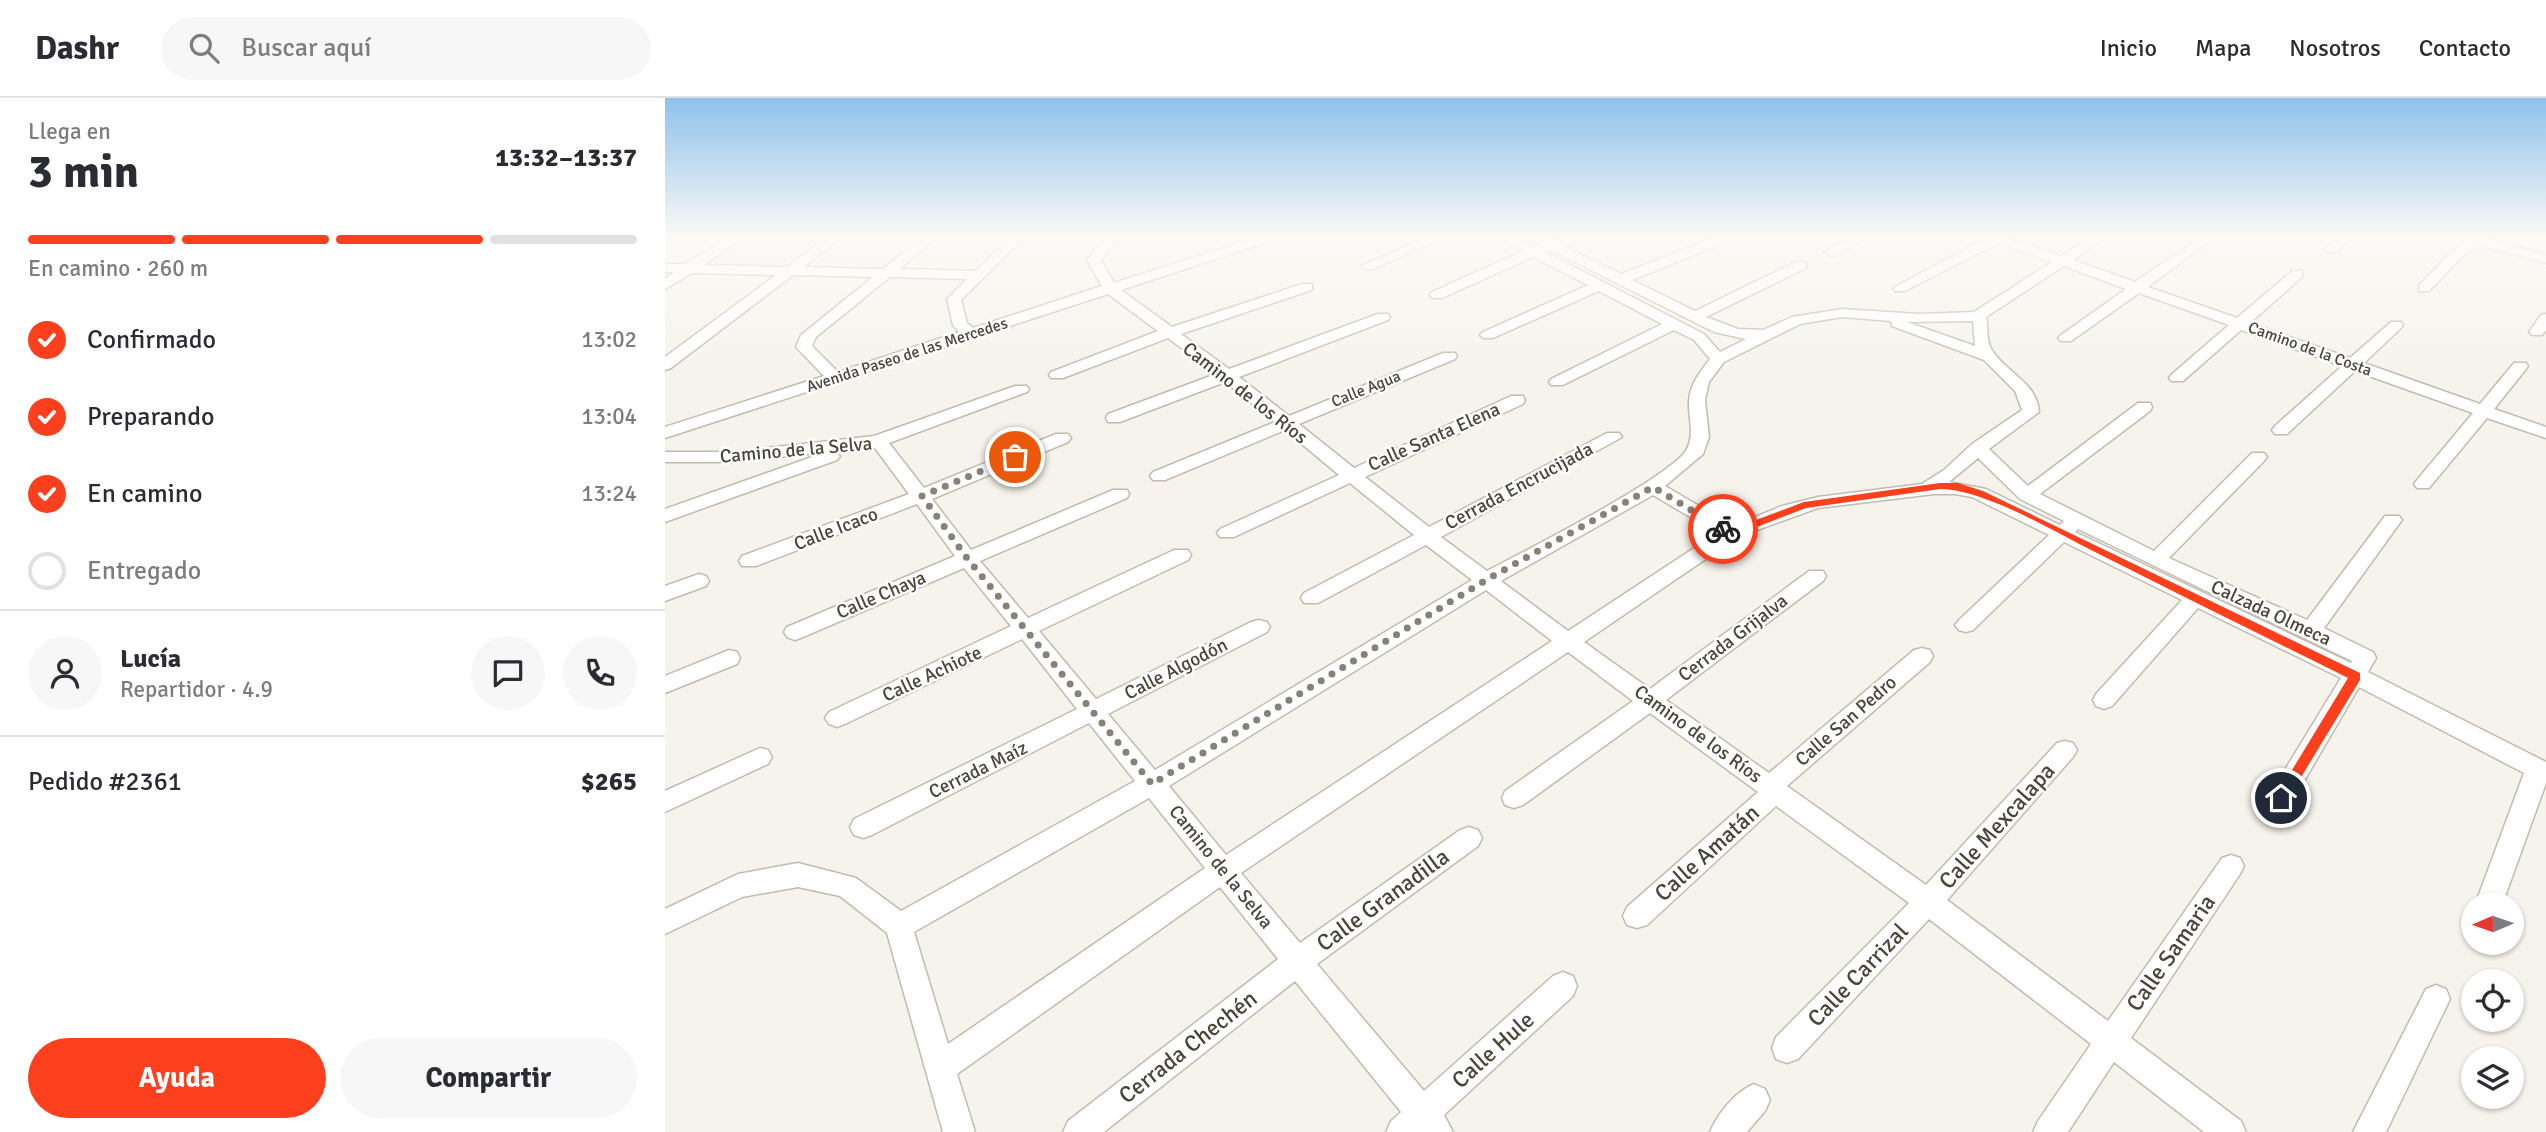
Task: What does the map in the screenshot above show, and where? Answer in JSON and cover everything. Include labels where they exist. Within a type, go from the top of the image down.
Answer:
[{"type":"street","points":[[665,365],[770,285]]},
{"type":"street","points":[[831,374],[804,347],[809,335],[873,285]]},
{"type":"street","points":[[965,329],[953,301],[969,285]]},
{"type":"street","name":"Avenida Paseo de las Mercedes","points":[[665,433],[965,329],[1107,285]]},
{"type":"street","name":"Camino de los Ríos","points":[[1108,285],[1228,376],[1426,535],[1928,902],[2230,1132]]},
{"type":"street","points":[[1437,295],[1456,285]]},
{"type":"street","points":[[1634,285],[1719,329],[1737,334],[1764,334]]},
{"type":"street","points":[[1696,316],[1759,285]]},
{"type":"street","points":[[1900,288],[1905,285]]},
{"type":"street","points":[[899,926],[1152,784],[1486,580],[1653,487],[1694,454],[1700,437],[1697,400],[1701,382],[1718,359],[1797,320],[1842,313],[1919,318],[1977,316],[2025,285]]},
{"type":"street","name":"Camino de la Costa","points":[[2128,285],[2546,433]]},
{"type":"street","points":[[2066,338],[2140,285]]},
{"type":"street","points":[[2177,378],[2285,285]]},
{"type":"street","points":[[1488,335],[1599,286],[1699,337],[1718,359]]},
{"type":"street","points":[[1057,375],[1168,333],[1307,287]]},
{"type":"street","points":[[1875,314],[1989,357]]},
{"type":"street","points":[[1929,487],[1950,474],[1978,448],[2031,412],[2032,405],[2027,395],[1989,357],[1980,341],[1980,319],[1977,316]]},
{"type":"street","points":[[1114,418],[1383,317]]},
{"type":"street","points":[[2536,332],[2546,318]]},
{"type":"street","points":[[1557,382],[1674,324]]},
{"type":"street","points":[[2281,430],[2350,364],[2396,325]]},
{"type":"street","name":"Calle Agua","points":[[1159,476],[1449,356]]},
{"type":"street","points":[[2423,484],[2481,410],[2520,366]]},
{"type":"street","name":"Avenida Paseo de las Mercedes","points":[[665,423],[831,374]]},
{"type":"street","points":[[665,516],[1021,389]]},
{"type":"street","name":"Calle Santa Elena","points":[[1227,533],[1517,400]]},
{"type":"street","points":[[2027,495],[2144,407]]},
{"type":"street","name":"Cerrada Encrucijada","points":[[1311,598],[1613,437]]},
{"type":"street","name":"Calle Icaco","points":[[749,561],[922,496],[1062,438]]},
{"type":"street","name":"Camino de la Selva","points":[[665,457],[731,457],[879,441],[967,558],[1297,962],[1420,1126]]},
{"type":"street","name":"Calzada Olmeca","points":[[1978,448],[2027,495],[2070,526],[2156,560],[2311,629],[2365,659],[2355,677]]},
{"type":"street","points":[[2156,560],[2258,457]]},
{"type":"street","points":[[941,1067],[1224,870],[1731,533],[1804,505],[1900,494],[1929,487],[1958,486],[2070,526],[2195,598],[2440,716],[2542,771],[2494,892]]},
{"type":"street","points":[[1653,487],[1731,533]]},
{"type":"street","name":"Calle Chaya","points":[[795,632],[1120,494]]},
{"type":"street","points":[[2311,629],[2392,520]]},
{"type":"street","points":[[1966,625],[2070,526]]},
{"type":"street","name":"Calle Achiote","points":[[838,718],[1181,555]]},
{"type":"street","name":"Cerrada Grijalva","points":[[1514,798],[1651,700],[1815,576]]},
{"type":"street","points":[[665,594],[699,581]]},
{"type":"street","points":[[2104,700],[2195,598]]},
{"type":"street","name":"Calle Algodón","points":[[1093,712],[1259,627]]},
{"type":"street","name":"Calle San Pedro","points":[[1774,788],[1922,656]]},
{"type":"street","points":[[665,685],[729,658]]},
{"type":"street","points":[[2281,798],[2355,677]]},
{"type":"street","name":"Cerrada Maíz","points":[[863,827],[1093,712]]},
{"type":"street","name":"Calle Mexcalapa","points":[[1928,902],[2066,750]]},
{"type":"street","points":[[665,802],[760,757]]},
{"type":"street","name":"Calle Amatán","points":[[1637,916],[1774,788]]},
{"type":"street","name":"Calle Granadilla","points":[[1297,962],[1468,838]]},
{"type":"street","name":"Calle Samaria","points":[[2049,1132],[2231,866]]},
{"type":"street","points":[[665,922],[738,886],[798,875],[847,886],[899,926],[959,1132]]},
{"type":"street","name":"Calle Carrizal","points":[[1787,1048],[1928,902]]},
{"type":"street","name":"Cerrada Chechén","points":[[1079,1132],[1297,962]]},
{"type":"street","name":"Calle Hule","points":[[1420,1126],[1563,986]]},
{"type":"street","points":[[2369,1132],[2436,999]]},
{"type":"street","points":[[1726,1132],[1753,1100]]},
{"type":"way so far","points":[[1015,457],[922,496],[967,558],[1152,784],[1486,580],[1653,487],[1723,529]]},
{"type":"route","points":[[1723,529],[1731,533],[1804,505],[1900,494],[1929,487],[1958,486],[2063,532],[2355,677],[2281,798]]}]
